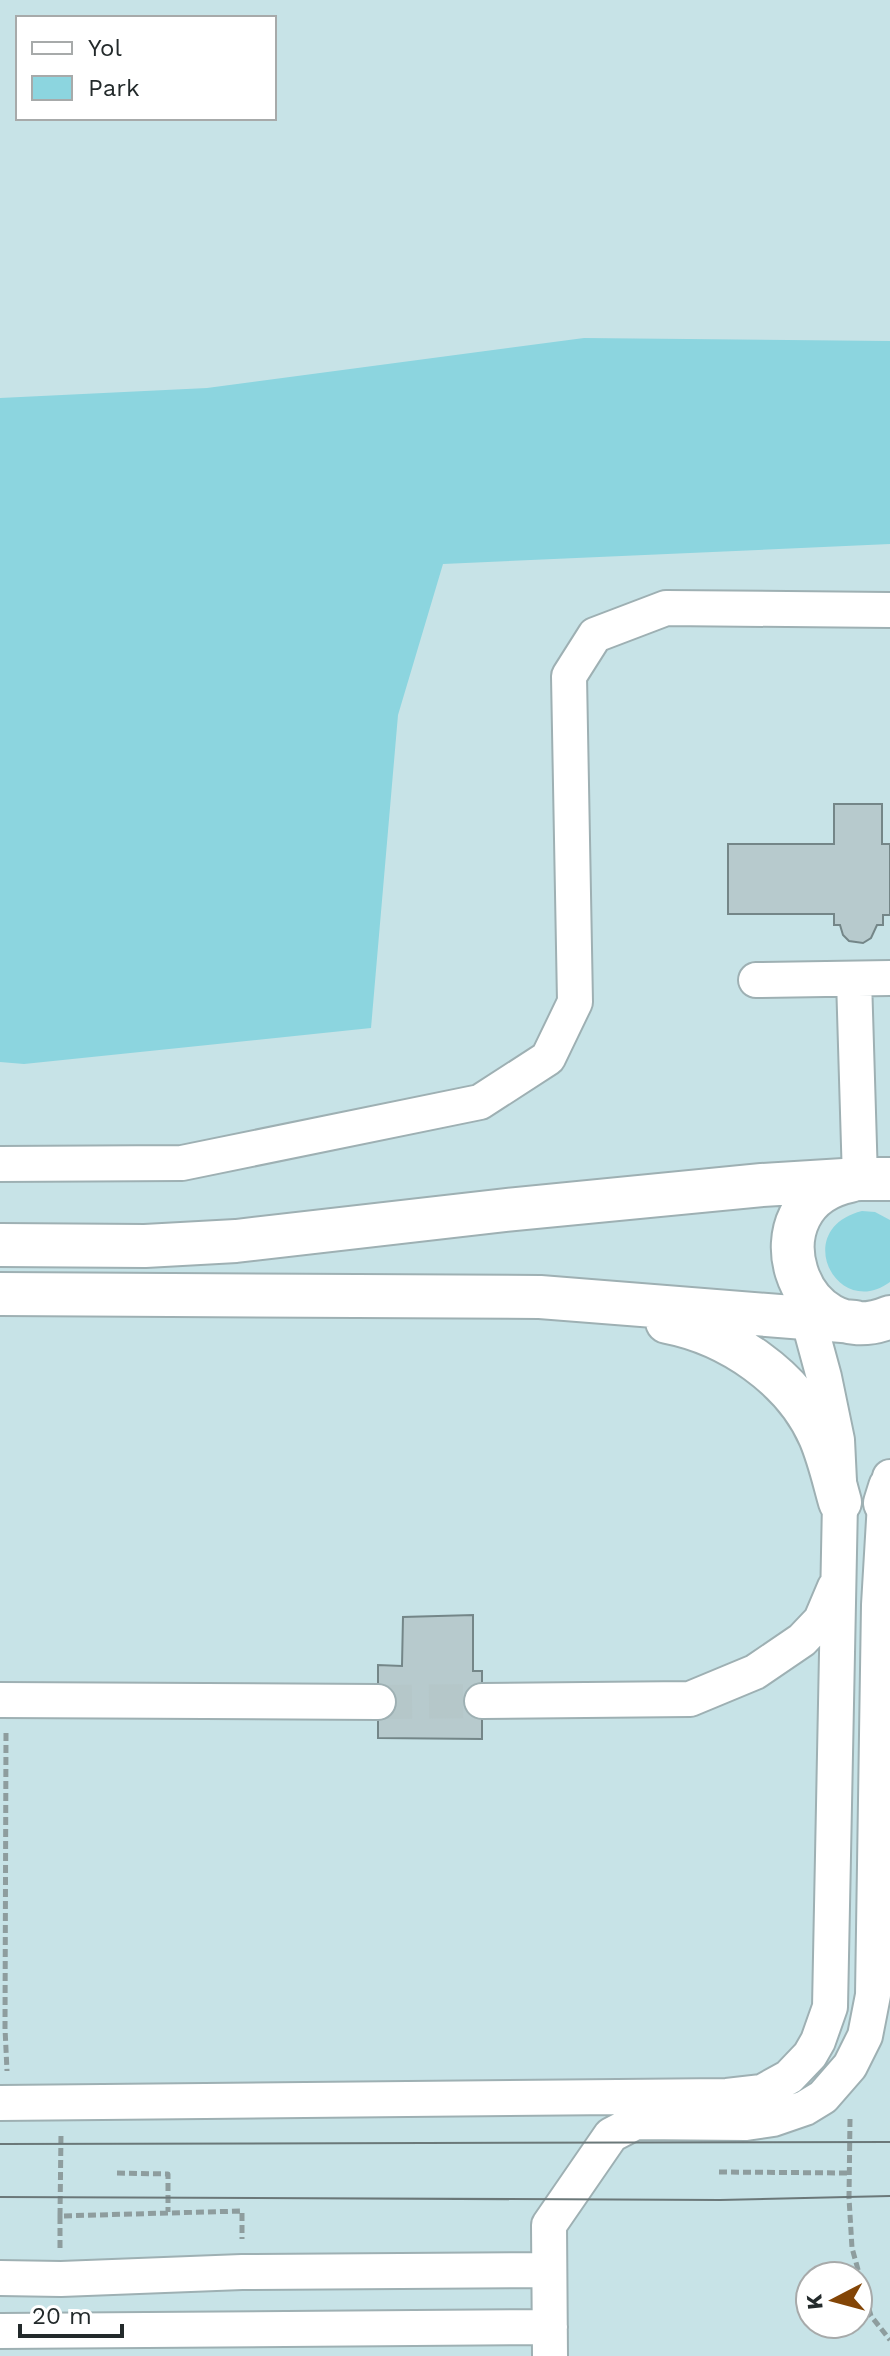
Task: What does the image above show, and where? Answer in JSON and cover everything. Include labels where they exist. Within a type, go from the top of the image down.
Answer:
[{"type":"main road","points":[[0,1245],[145,1246],[236,1241],[762,1185],[880,1181]]},
{"type":"main road","points":[[803,1300],[792,1256],[793,1234],[802,1212],[817,1195],[837,1183],[880,1181]]},
{"type":"main road","points":[[0,1294],[803,1300],[878,1320]]},
{"type":"main road","points":[[540,1297],[679,1324],[714,1337],[754,1359],[781,1380],[820,1436],[840,1502]]},
{"type":"street","points":[[0,1164],[182,1163],[480,1102],[548,1058],[575,1002],[569,676],[595,635],[666,608],[890,610]]},
{"type":"street","points":[[756,980],[890,978]]},
{"type":"street","points":[[854,979],[880,1181]]},
{"type":"street","points":[[0,2103],[727,2096],[762,2092],[789,2077],[810,2055],[830,2007],[839,1580],[837,1440],[803,1300]]},
{"type":"street","points":[[0,2331],[550,2342],[549,2225],[611,2135],[636,2122],[746,2123],[773,2119],[805,2108],[823,2097],[850,2066],[865,2036],[873,1995],[888,1489]]},
{"type":"street","points":[[482,1701],[690,1699],[755,1672],[802,1640],[821,1620],[839,1580]]},
{"type":"street","points":[[3,1700],[378,1702]]},
{"type":"street","points":[[0,2278],[61,2279],[242,2272],[549,2270]]},
{"type":"path","points":[[3,1700],[6,2071],[20,2070]]},
{"type":"path","points":[[850,2066],[852,2248],[871,2316],[890,2340]]},
{"type":"path","points":[[60,2216],[62,2103]]},
{"type":"path","points":[[719,2172],[850,2173]]},
{"type":"path","points":[[117,2173],[168,2174],[168,2212]]},
{"type":"shaded area","points":[[0,0],[890,0],[890,2356],[0,2356]]},
{"type":"green space","points":[[584,338],[890,341],[890,544],[443,564],[398,715],[371,1028],[24,1064],[0,1062],[0,398],[207,388]]},
{"type":"green space","points":[[862,1211],[875,1212],[890,1220],[890,1282],[871,1291],[853,1290],[839,1281],[829,1268],[825,1252],[829,1235],[840,1221]]},
{"type":"building","points":[[834,804],[882,804],[882,844],[890,844],[890,915],[883,915],[883,925],[877,925],[871,938],[863,943],[849,941],[840,925],[834,925],[834,914],[728,914],[728,844],[834,844]]},
{"type":"building","points":[[473,1615],[473,1671],[482,1671],[482,1739],[378,1738],[378,1665],[402,1666],[403,1617]]},
{"type":"tunnel","points":[[378,1702],[482,1701]]},
{"type":"tram line","points":[[0,2144],[890,2142]]},
{"type":"tram line","points":[[0,2197],[720,2200],[890,2196]]}]
